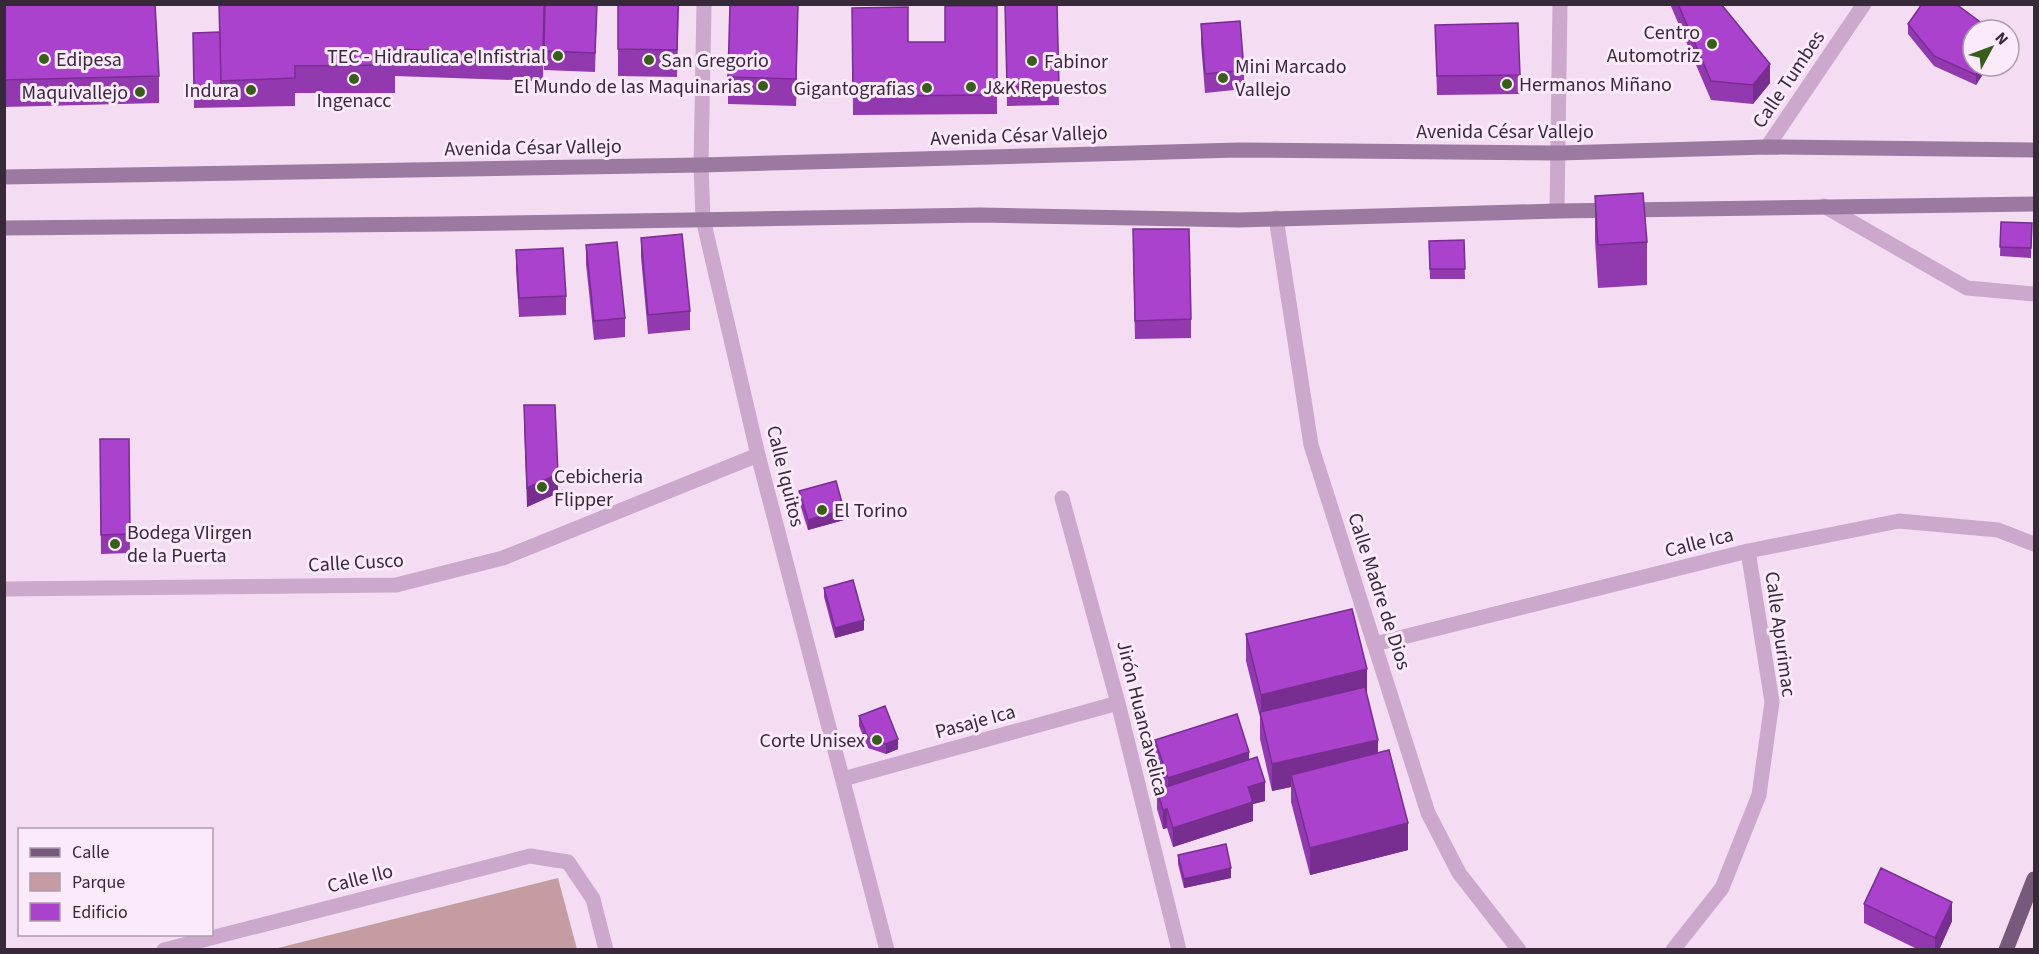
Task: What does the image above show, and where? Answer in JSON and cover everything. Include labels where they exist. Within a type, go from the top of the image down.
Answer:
[{"type":"main road","name":"Avenida César Vallejo","points":[[4,177],[701,165],[1238,150],[1559,153],[1767,147],[2031,148]]},
{"type":"main road","points":[[4,228],[980,215],[1239,220],[1824,206],[2034,204]]},
{"type":"main road","points":[[2007,950],[2034,879]]},
{"type":"street","name":"Calle Iquitos","points":[[704,4],[701,165],[703,219],[758,455],[887,950]]},
{"type":"street","points":[[1557,212],[1560,4]]},
{"type":"street","name":"Calle Tumbes","points":[[1767,147],[1864,4]]},
{"type":"street","points":[[1824,206],[1967,288],[2034,294]]},
{"type":"street","name":"Calle Madre de Dios","points":[[1276,218],[1311,445],[1428,813],[1459,873],[1519,950]]},
{"type":"street","name":"Calle Cusco","points":[[4,589],[396,585],[503,558],[758,455]]},
{"type":"street","name":"Jirón Huancavelica","points":[[1062,498],[1118,703],[1179,950]]},
{"type":"street","name":"Calle Ica","points":[[1375,644],[1748,551],[1899,520],[1998,530],[2034,544]]},
{"type":"street","name":"Calle Apurimac","points":[[1673,950],[1722,888],[1759,795],[1772,702],[1748,551]]},
{"type":"street","name":"Pasaje Ica","points":[[843,779],[1118,703]]},
{"type":"street","name":"Calle Ilo","points":[[164,950],[530,856],[568,862],[593,900],[606,950]]},
{"type":"green space","points":[[558,878],[577,949],[274,949]]},
{"type":"building","points":[[4,4],[155,4],[159,76],[4,80]]},
{"type":"building","points":[[219,4],[544,5],[543,54],[394,49],[395,65],[295,66],[295,78],[221,81]]},
{"type":"building","points":[[545,4],[597,4],[595,53],[544,51]]},
{"type":"building","points":[[618,4],[678,4],[677,50],[618,49]]},
{"type":"building","points":[[730,4],[798,4],[796,79],[728,77]]},
{"type":"building","name":"Fabinor","points":[[1005,4],[1057,4],[1059,86],[1007,87]]},
{"type":"building","name":"Centro Automotriz","points":[[1678,4],[1721,4],[1770,64],[1753,85],[1711,81]]},
{"type":"building","points":[[1922,4],[1956,4],[1975,18],[1961,18],[1961,68],[1934,56],[1908,24]]},
{"type":"building","points":[[945,6],[997,6],[997,95],[853,96],[852,8],[908,7],[908,42],[945,42]]},
{"type":"building","points":[[1240,21],[1244,70],[1205,74],[1201,24]]},
{"type":"building","points":[[1518,23],[1520,75],[1437,76],[1435,25]]},
{"type":"building","points":[[220,32],[221,89],[194,89],[193,33]]},
{"type":"building","points":[[1643,193],[1647,242],[1598,245],[1595,196]]},
{"type":"building","points":[[2001,222],[2032,223],[2031,248],[2000,247]]},
{"type":"building","points":[[1133,229],[1189,229],[1191,319],[1135,321]]},
{"type":"building","points":[[682,234],[690,311],[648,315],[641,238]]},
{"type":"building","points":[[1464,240],[1465,269],[1430,269],[1429,241]]},
{"type":"building","points":[[617,242],[625,318],[594,321],[586,245]]},
{"type":"building","points":[[563,248],[566,296],[519,298],[516,250]]},
{"type":"building","points":[[524,405],[555,405],[558,474],[527,488]]},
{"type":"building","points":[[100,439],[129,439],[130,534],[101,535]]},
{"type":"building","name":"El Torino","points":[[836,481],[844,510],[808,520],[799,491]]},
{"type":"building","points":[[853,580],[864,620],[835,628],[824,588]]},
{"type":"building","points":[[1352,609],[1367,669],[1261,695],[1246,634]]},
{"type":"building","points":[[1365,687],[1378,740],[1272,764],[1260,712]]},
{"type":"building","points":[[885,706],[898,739],[886,744],[868,738],[859,716]]},
{"type":"building","points":[[1237,714],[1249,752],[1168,778],[1155,740]]},
{"type":"building","points":[[1389,750],[1408,823],[1310,848],[1291,775]]},
{"type":"building","points":[[1257,757],[1265,782],[1248,787],[1253,802],[1173,828],[1167,809],[1163,810],[1157,790]]},
{"type":"building","points":[[1226,844],[1231,868],[1184,879],[1178,855]]},
{"type":"building","points":[[1881,868],[1952,902],[1935,938],[1864,904]]},
{"type":"place","name":"Centro Automotriz","points":[[1712,44]]},
{"type":"place","name":"TEC - Hidraulica e Infistrial","points":[[558,56]]},
{"type":"place","name":"Edipesa","points":[[44,59]]},
{"type":"place","name":"San Gregorio","points":[[649,60]]},
{"type":"place","name":"Fabinor","points":[[1032,61]]},
{"type":"place","name":"Mini Marcado Vallejo","points":[[1223,78]]},
{"type":"place","name":"Ingenacc","points":[[354,79]]},
{"type":"place","name":"Hermanos Miñano","points":[[1507,84]]},
{"type":"place","name":"El Mundo de las Maquinarias","points":[[763,86]]},
{"type":"place","name":"J&K Repuestos","points":[[971,87]]},
{"type":"place","name":"Gigantografias","points":[[927,88]]},
{"type":"place","name":"Indura","points":[[251,90]]},
{"type":"place","name":"Maquivallejo","points":[[140,92]]},
{"type":"place","name":"Cebicheria Flipper","points":[[542,487]]},
{"type":"place","name":"El Torino","points":[[822,510]]},
{"type":"place","name":"Bodega VIirgen de la Puerta","points":[[115,544]]},
{"type":"place","name":"Corte Unisex","points":[[877,740]]}]
